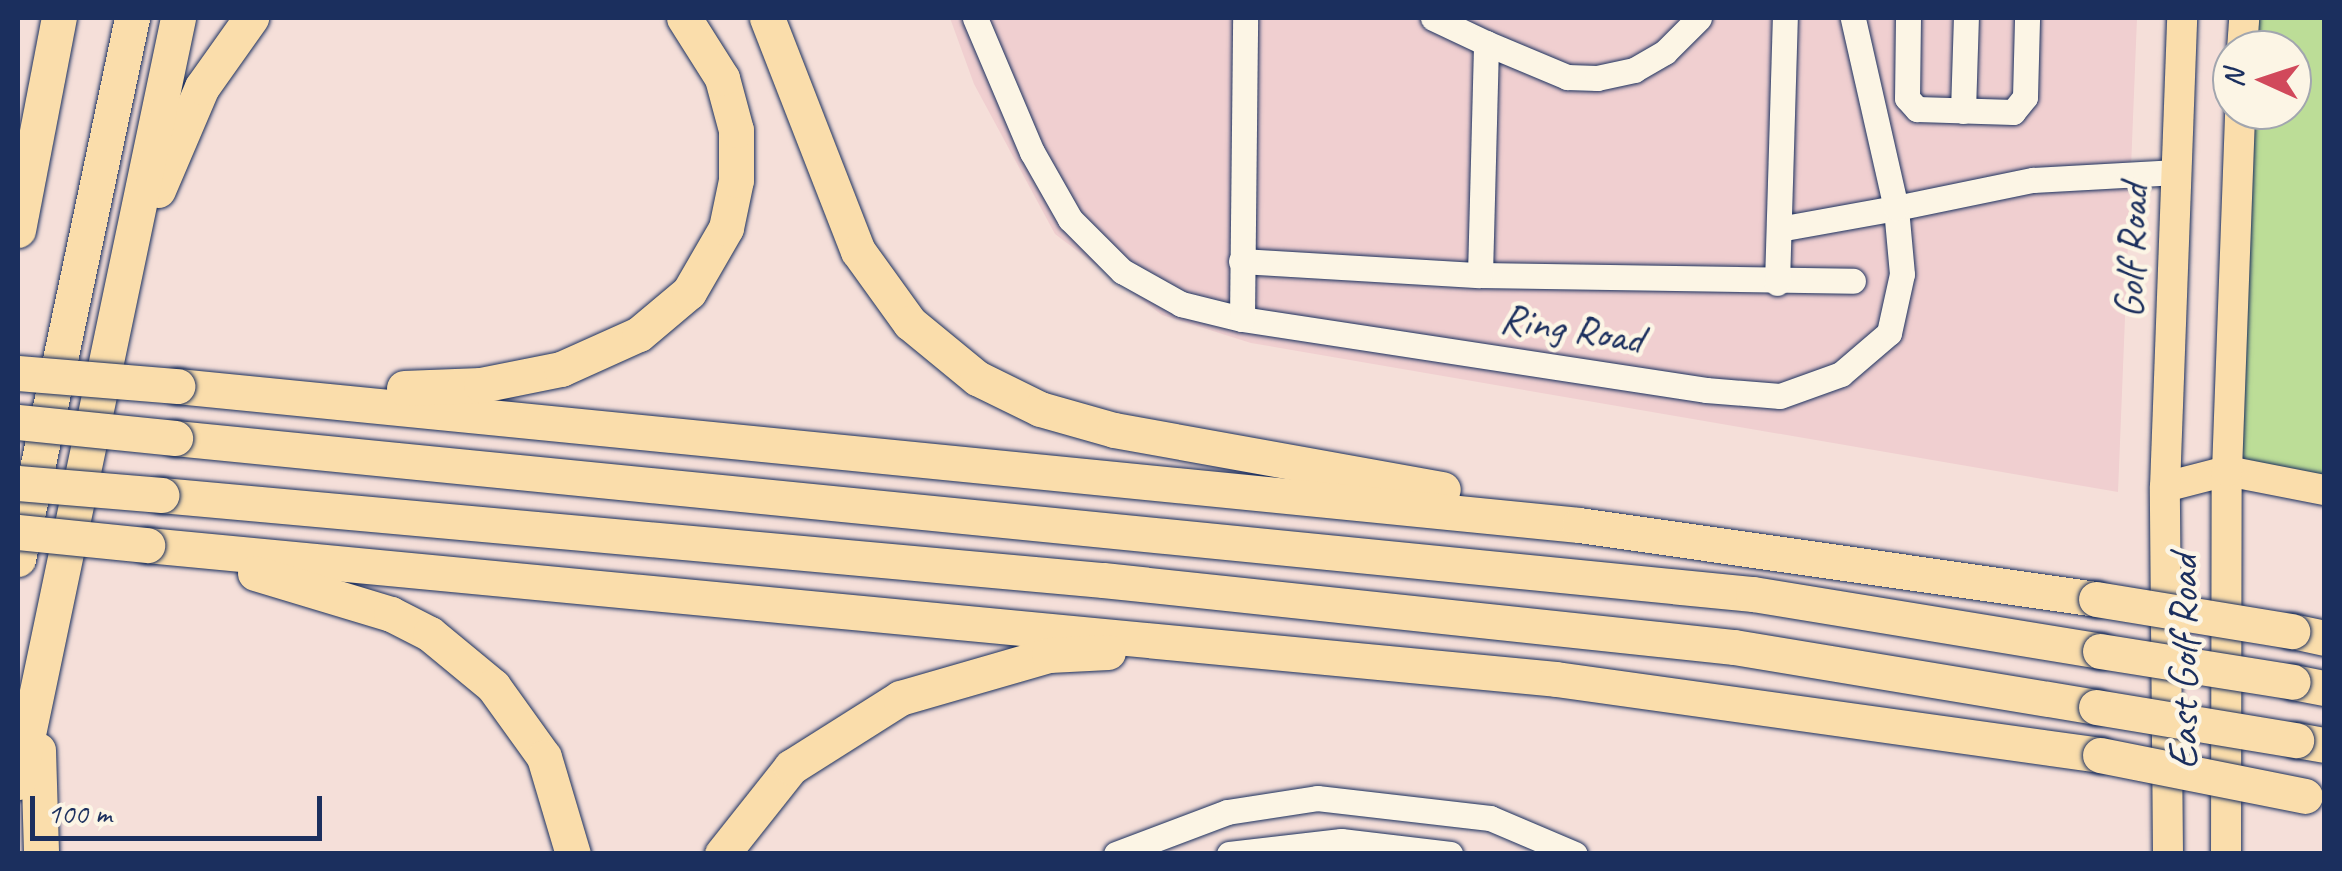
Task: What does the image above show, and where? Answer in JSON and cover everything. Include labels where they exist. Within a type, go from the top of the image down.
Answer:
[{"type":"highway","points":[[18,230],[59,18]]},
{"type":"highway","points":[[18,559],[132,18]]},
{"type":"highway","points":[[18,782],[113,313],[178,18]]},
{"type":"highway","points":[[113,313],[192,109],[252,18]]},
{"type":"highway","points":[[239,392],[481,385],[594,357],[675,306],[704,272],[726,228],[736,167],[736,130],[722,78],[684,18]]},
{"type":"highway","points":[[767,18],[858,250],[910,323],[977,378],[1040,409],[1114,430],[1321,472],[1432,486],[1580,525]]},
{"type":"highway","points":[[18,372],[1580,525],[2096,599],[2308,634]]},
{"type":"highway","points":[[18,422],[1733,592],[2309,685]]},
{"type":"highway","points":[[18,483],[1103,580],[1734,647],[2310,743]]},
{"type":"highway","points":[[18,532],[182,551],[391,614],[430,634],[519,716],[544,757],[573,854]]},
{"type":"highway","points":[[182,551],[1233,645],[1574,681],[2100,755],[2315,798]]},
{"type":"highway","points":[[722,854],[791,767],[900,698],[1049,655],[1233,645]]},
{"type":"highway","points":[[38,689],[41,854]]},
{"type":"main road","name":"Golf Road","points":[[2165,488],[2182,18]]},
{"type":"main road","points":[[2226,471],[2239,130]]},
{"type":"main road","points":[[2165,488],[2226,471],[2324,490]]},
{"type":"main road","name":"East Golf Road","points":[[2226,471],[2226,854]]},
{"type":"main road","name":"East Golf Road","points":[[2165,488],[2168,854]]},
{"type":"street","name":"Ring Road","points":[[975,18],[1032,152],[1070,219],[1122,271],[1181,304],[1242,319],[1780,396],[1841,374],[1889,333],[1902,274],[1896,208],[1852,18]]},
{"type":"street","points":[[1242,319],[1246,18]]},
{"type":"street","points":[[1432,18],[1567,77],[1597,78],[1634,70],[1665,52],[1699,18]]},
{"type":"street","points":[[1777,282],[1785,18]]},
{"type":"street","points":[[1908,18],[1908,98],[1917,109],[2013,112],[2024,97],[2027,18]]},
{"type":"street","points":[[1963,110],[1966,18]]},
{"type":"street","points":[[1480,276],[1486,43]]},
{"type":"street","points":[[1778,230],[2032,180],[2177,172]]},
{"type":"street","points":[[1240,262],[1480,276],[1853,281]]},
{"type":"street","points":[[1116,854],[1220,814],[1317,798],[1490,818],[1575,854]]},
{"type":"street","points":[[1229,854],[1341,841],[1450,854]]},
{"type":"shaded area","points":[[950,18],[2137,18],[2118,492],[1251,343],[1162,315],[1055,234],[974,84]]},
{"type":"green space","points":[[2243,18],[2324,18],[2324,489],[2227,471],[2238,130],[2312,130],[2312,30],[2242,30]]}]
